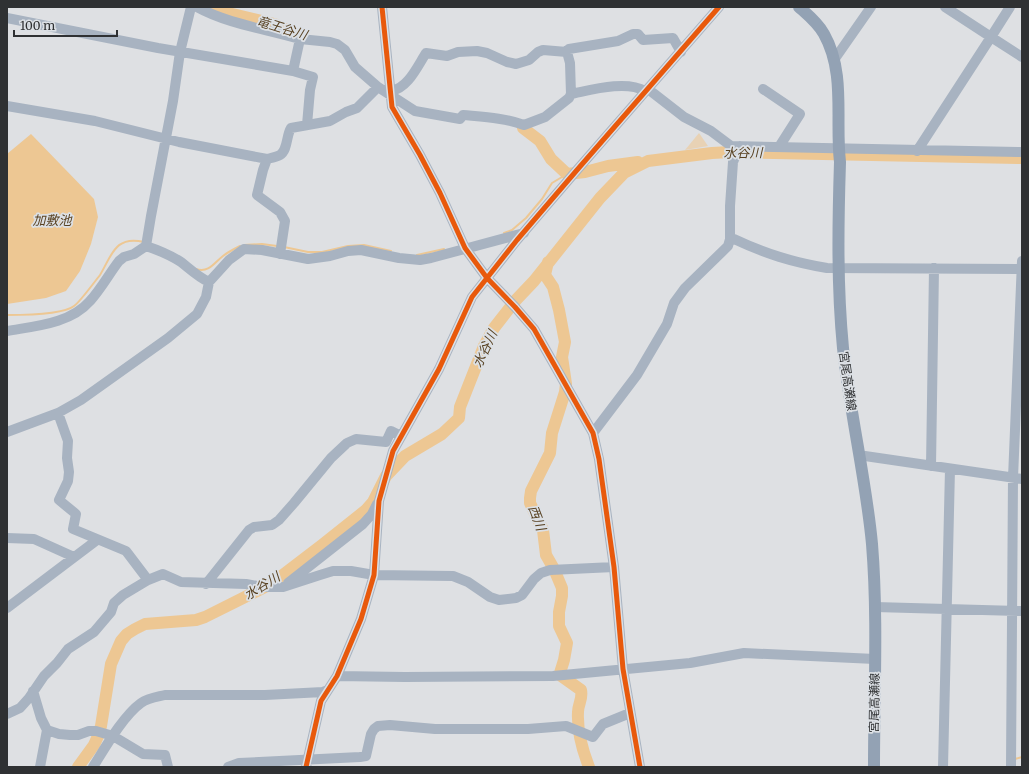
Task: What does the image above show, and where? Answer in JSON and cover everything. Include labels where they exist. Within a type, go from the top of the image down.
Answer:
[{"type":"main road","name":"宮尾高瀬線","points":[[799,7],[824,33],[834,60],[839,88],[838,148],[840,162],[838,268],[843,349],[871,531],[875,607],[874,767]]},
{"type":"street","points":[[146,246],[173,101],[180,52],[191,7]]},
{"type":"street","points":[[197,7],[208,13],[230,21],[300,39],[337,44],[345,50],[355,67],[378,88],[391,94],[415,111],[460,119],[463,115],[516,122],[524,125],[545,117],[569,98],[571,94],[570,58],[567,52],[565,52]]},
{"type":"street","points":[[382,7],[392,107],[437,186],[453,218],[464,246],[487,278],[534,329],[593,433],[599,459],[614,567],[623,669],[640,767]]},
{"type":"street","points":[[307,763],[321,701],[337,676],[361,619],[374,575],[379,501],[393,451],[439,368],[472,298],[568,180],[719,7]]},
{"type":"street","points":[[834,60],[871,7]]},
{"type":"street","points":[[945,7],[1022,57]]},
{"type":"street","points":[[917,151],[1010,7]]},
{"type":"street","points":[[7,18],[180,52],[293,71],[313,77],[310,90],[307,125]]},
{"type":"street","points":[[391,94],[408,81],[426,53],[447,56],[458,52],[477,51],[487,53],[507,62],[516,64],[524,63],[543,50],[565,52],[569,49],[618,41],[633,34],[638,34],[643,40],[649,41],[673,38],[681,52]]},
{"type":"street","points":[[293,71],[300,39]]},
{"type":"street","points":[[571,94],[612,87],[646,90],[684,117],[711,131],[731,146],[1022,152]]},
{"type":"street","points":[[7,106],[95,121],[165,139],[267,159],[280,155],[285,150],[288,134],[291,128],[330,121],[357,108],[378,88]]},
{"type":"street","points":[[763,89],[800,114],[779,147]]},
{"type":"street","points":[[593,433],[637,376],[668,324],[674,303],[685,288],[728,246],[730,240],[730,206],[733,162],[740,146]]},
{"type":"street","points":[[267,159],[257,194],[280,212],[285,222],[281,249]]},
{"type":"street","points":[[7,432],[58,413],[81,400],[168,338],[196,314],[206,297],[209,282],[229,260],[244,249],[281,249],[308,259],[361,250],[399,258],[420,260],[431,258],[464,246],[524,233]]},
{"type":"street","points":[[730,240],[734,240],[763,252],[800,263],[827,268],[1022,269]]},
{"type":"street","points":[[7,331],[59,320],[80,311],[90,301],[119,261],[146,246],[161,251],[209,282]]},
{"type":"street","points":[[1011,767],[1017,611],[1018,431],[1022,261]]},
{"type":"street","points":[[931,466],[934,268]]},
{"type":"street","points":[[58,413],[68,441],[67,458],[69,472],[68,482],[59,500],[76,514],[73,529],[97,540],[115,545],[126,551],[148,580]]},
{"type":"street","points":[[206,584],[249,530],[254,527],[272,524],[279,520],[331,458],[347,443],[356,439],[386,442],[391,431],[401,436]]},
{"type":"street","points":[[865,456],[1018,479]]},
{"type":"street","points":[[943,767],[950,469]]},
{"type":"street","points":[[283,587],[363,524],[372,514],[379,501]]},
{"type":"street","points":[[7,538],[34,539],[74,557]]},
{"type":"street","points":[[7,608],[97,540]]},
{"type":"street","points":[[7,714],[20,708],[44,676],[68,649],[94,632],[111,612],[118,599],[148,580],[163,574],[181,582],[206,584],[246,584],[263,587],[283,587],[333,571],[351,571],[374,575],[453,576],[468,582],[490,597],[499,600],[516,598],[522,595],[534,579],[541,573],[550,570],[614,567]]},
{"type":"street","points":[[875,607],[1017,611]]},
{"type":"street","points":[[337,676],[554,676],[690,663],[744,653],[875,660]]},
{"type":"street","points":[[93,767],[127,717],[142,703],[152,698],[165,695],[265,695],[323,692],[328,690]]},
{"type":"street","points":[[33,691],[41,718],[47,730],[40,767]]},
{"type":"street","points":[[228,767],[239,763],[307,763],[366,756],[371,734],[378,726],[390,725],[435,729],[520,729],[566,726],[592,737],[603,724],[630,714]]},
{"type":"street","points":[[47,730],[59,734],[78,735],[89,731],[113,736],[143,754],[165,755],[168,767]]},
{"type":"shaded area","points":[[699,133],[708,146],[685,150]]},
{"type":"water","name":"加敷池","points":[[31,134],[94,199],[98,217],[91,244],[80,271],[66,291],[46,298],[7,304],[7,154]]},
{"type":"waterway","name":"竜王谷川","points":[[203,7],[274,24],[297,35],[303,36]]},
{"type":"waterway","name":"竜王谷川","points":[[523,128],[540,141],[551,159],[567,174],[638,162]]},
{"type":"waterway","name":"水谷川","points":[[78,767],[94,745],[98,736],[111,664],[121,641],[127,634],[145,624],[196,620],[205,617],[271,584],[366,510],[373,502],[386,476],[405,456],[442,434],[459,418],[460,407],[484,346],[494,328],[515,301],[534,281],[600,198],[624,173],[648,161],[731,152],[1022,158]]},
{"type":"waterway","points":[[504,233],[512,230],[526,218],[542,199],[552,183],[567,174]]},
{"type":"waterway","points":[[7,315],[42,314],[69,309],[76,304],[100,275],[112,254],[120,244],[127,241],[144,242]]},
{"type":"waterway","points":[[244,245],[262,244],[277,246]]},
{"type":"waterway","points":[[284,247],[308,252],[322,252],[348,246],[364,245],[391,251]]},
{"type":"waterway","points":[[196,269],[204,270],[208,268],[240,246]]},
{"type":"waterway","points":[[417,255],[444,249]]},
{"type":"waterway","name":"西川","points":[[548,262],[545,275],[553,287],[565,342],[562,357],[566,384],[565,392],[552,433],[550,453],[531,491],[530,503],[543,530],[546,555],[562,588],[559,626],[567,643],[560,675],[581,690],[578,709],[578,726],[582,747],[589,767]]},
{"type":"waterway","points":[[1014,757],[1015,759],[1022,757]]},
{"type":"cycle path","points":[[382,7],[392,107],[440,193],[465,248],[487,278],[534,329],[593,433],[599,459],[614,567],[623,669],[640,767]]},
{"type":"cycle path","points":[[306,767],[321,701],[337,676],[361,619],[374,575],[379,501],[393,451],[439,369],[472,297],[517,240],[719,7]]}]
